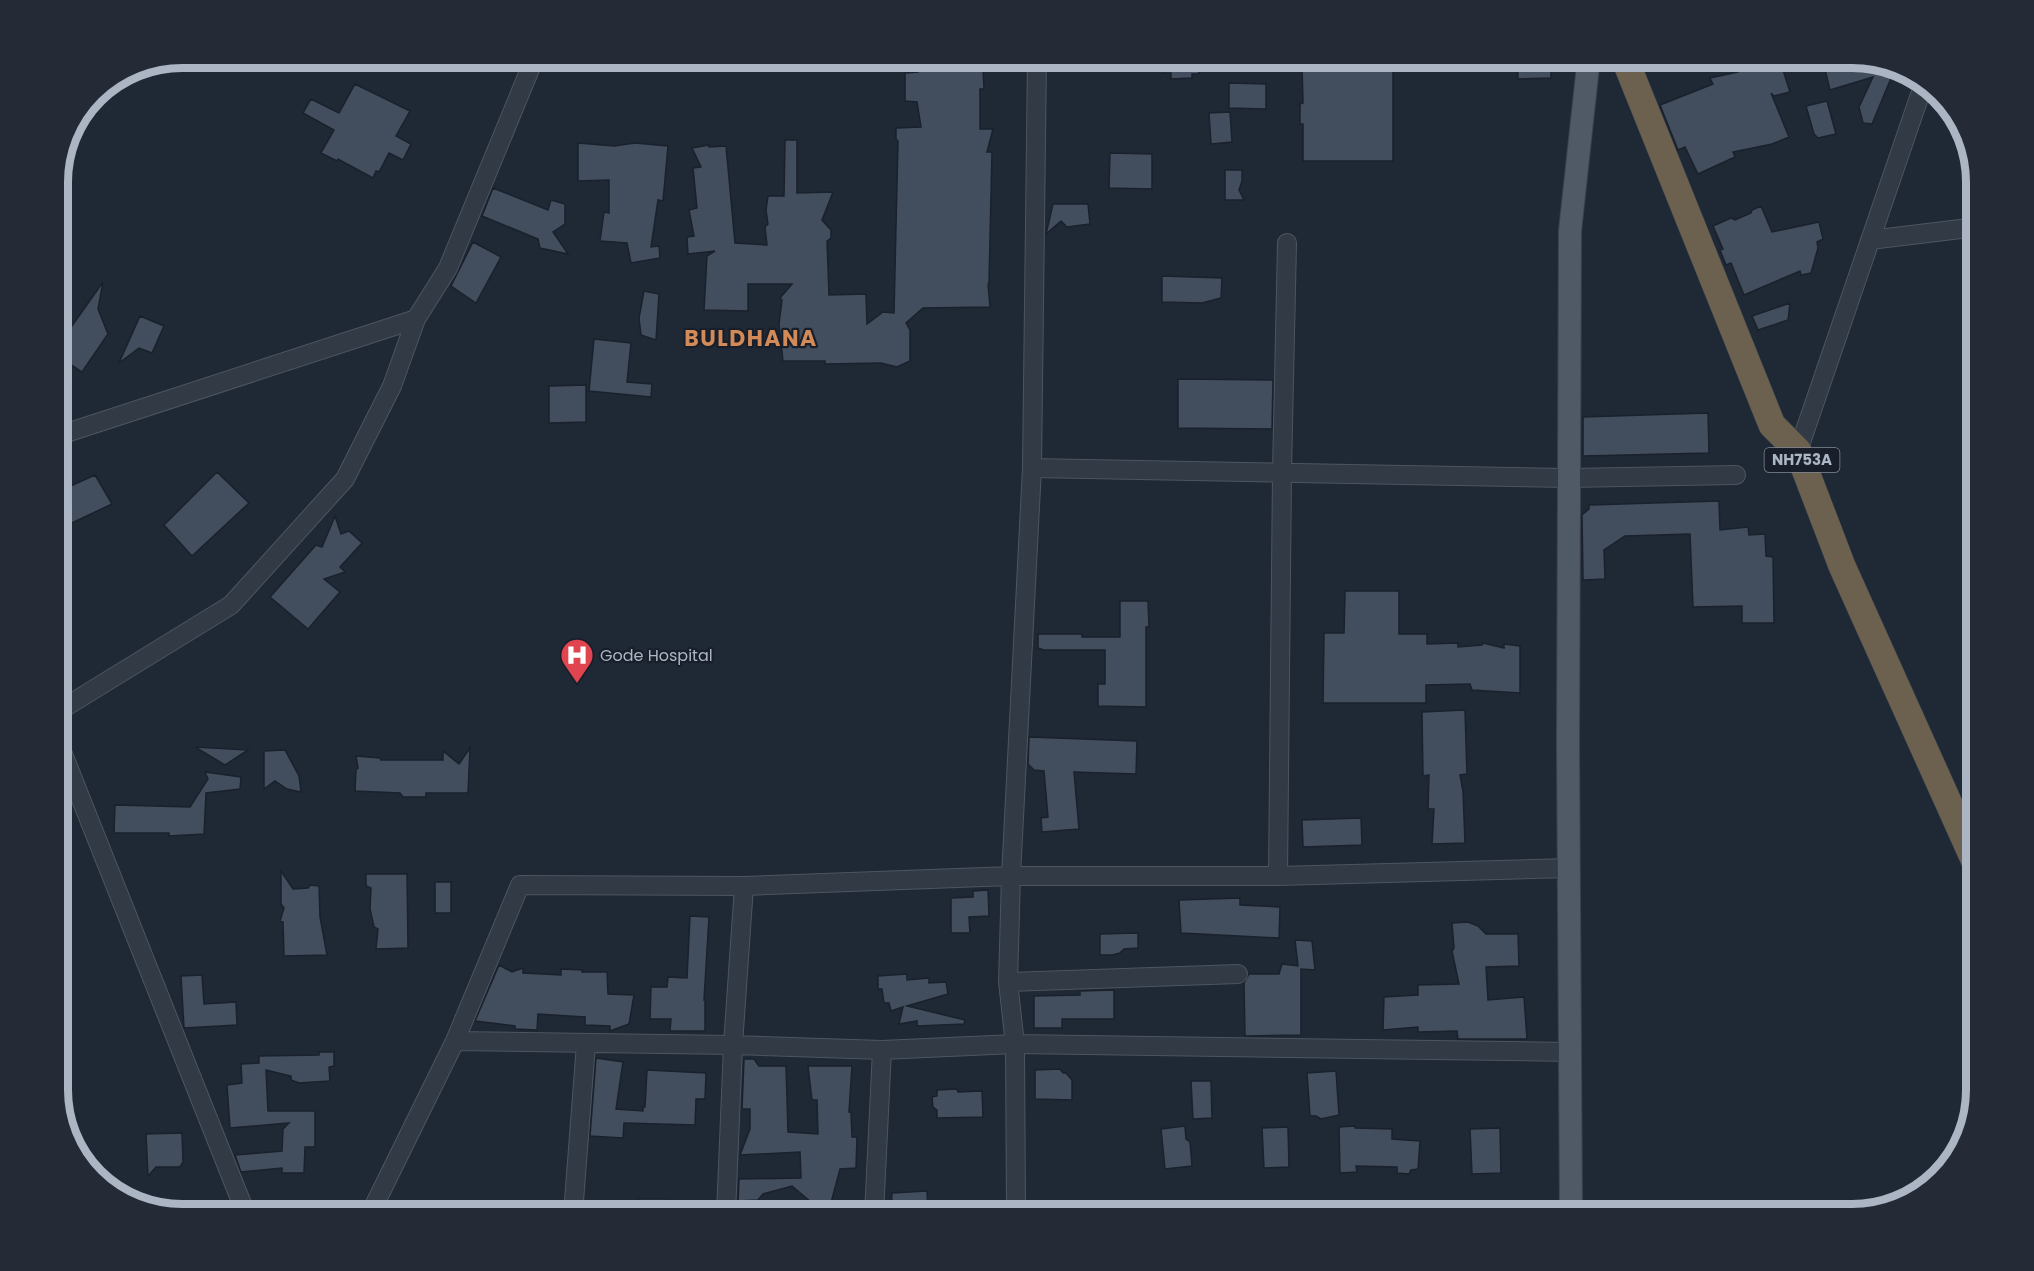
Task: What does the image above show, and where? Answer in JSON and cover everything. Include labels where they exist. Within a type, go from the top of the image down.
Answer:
[{"type":"highway","name":"NH753A","points":[[1628,68],[1772,425],[1798,451],[1842,566],[1966,842]]},
{"type":"main road","points":[[1571,1204],[1570,231],[1588,68]]},
{"type":"street","points":[[68,705],[231,606],[345,479],[392,386],[417,319],[448,268],[530,68]]},
{"type":"street","points":[[1016,1204],[1015,1044],[1008,982],[1011,876],[1032,468],[1037,68]]},
{"type":"street","points":[[1798,451],[1921,91]]},
{"type":"street","points":[[1870,240],[1966,228]]},
{"type":"street","points":[[1278,876],[1287,243]]},
{"type":"street","points":[[68,432],[417,319]]},
{"type":"street","points":[[1032,468],[1569,478],[1736,475]]},
{"type":"street","points":[[68,767],[242,1204]]},
{"type":"street","points":[[375,1204],[455,1041],[520,885],[744,886],[1011,876],[1278,876],[1570,868]]},
{"type":"street","points":[[726,1204],[744,886]]},
{"type":"street","points":[[1008,982],[1238,974]]},
{"type":"street","points":[[455,1041],[734,1045],[882,1050],[1015,1044],[1570,1052]]},
{"type":"street","points":[[574,1204],[586,1044]]},
{"type":"street","points":[[874,1204],[882,1050]]},
{"type":"building","points":[[918,68],[983,69],[984,89],[980,89],[980,129],[993,129],[987,152],[992,152],[988,284],[990,307],[923,308],[906,323],[910,330],[910,361],[897,367],[881,363],[825,364],[825,361],[783,361],[779,324],[782,300],[780,298],[792,284],[748,284],[748,311],[704,310],[707,256],[715,251],[688,254],[687,237],[694,236],[689,210],[697,208],[693,168],[701,167],[692,148],[709,145],[709,147],[726,146],[735,243],[767,245],[765,227],[768,224],[766,210],[768,196],[784,196],[785,140],[797,140],[797,193],[833,192],[822,220],[831,230],[831,238],[827,241],[829,295],[866,294],[867,324],[883,312],[894,313],[898,141],[896,128],[921,127],[917,102],[905,101],[905,73],[918,72]]},
{"type":"building","points":[[1163,68],[1199,68],[1199,74],[1192,74],[1192,78],[1171,79],[1171,73],[1163,73]]},
{"type":"building","points":[[1302,68],[1393,68],[1393,161],[1303,161],[1303,124],[1300,124],[1300,104],[1303,103]]},
{"type":"building","points":[[1518,68],[1551,68],[1551,78],[1518,79]]},
{"type":"building","points":[[1782,68],[1790,92],[1774,96],[1771,93],[1789,137],[1772,144],[1733,152],[1735,157],[1698,174],[1685,147],[1678,150],[1660,105],[1713,84],[1710,78],[1738,72],[1737,69]]},
{"type":"building","points":[[1825,68],[1868,68],[1892,75],[1872,124],[1863,123],[1859,107],[1873,77],[1830,90]]},
{"type":"building","points":[[1229,83],[1266,84],[1266,109],[1229,108]]},
{"type":"building","points":[[355,84],[410,111],[396,136],[411,144],[403,160],[389,153],[379,172],[376,171],[373,178],[338,159],[337,161],[321,153],[334,130],[303,113],[311,99],[339,113]]},
{"type":"building","points":[[1827,101],[1836,134],[1818,138],[1814,134],[1806,106]]},
{"type":"building","points":[[1230,112],[1232,142],[1211,144],[1209,113]]},
{"type":"building","points":[[578,143],[614,146],[635,143],[668,146],[663,201],[658,200],[651,247],[659,246],[660,258],[631,263],[627,243],[600,241],[604,212],[609,213],[609,180],[578,181]]},
{"type":"building","points":[[1110,153],[1152,154],[1152,189],[1109,188]]},
{"type":"building","points":[[1225,170],[1242,170],[1239,190],[1244,200],[1225,200]]},
{"type":"building","points":[[493,188],[548,210],[551,200],[565,204],[565,224],[553,232],[568,254],[540,248],[538,239],[482,216]]},
{"type":"building","points":[[1053,204],[1088,204],[1090,224],[1067,227],[1061,221],[1046,234]]},
{"type":"building","points":[[1761,206],[1772,232],[1819,222],[1823,239],[1817,242],[1818,248],[1811,273],[1801,275],[1800,271],[1744,295],[1731,263],[1726,265],[1720,250],[1723,249],[1713,226],[1731,218],[1735,220]]},
{"type":"building","points":[[473,242],[501,257],[476,303],[451,286]]},
{"type":"building","points":[[1162,276],[1222,278],[1221,298],[1202,303],[1162,302]]},
{"type":"building","points":[[103,282],[98,309],[108,334],[82,372],[68,362],[68,331]]},
{"type":"building","points":[[644,291],[659,294],[656,340],[641,335],[639,318]]},
{"type":"building","points":[[1790,303],[1788,320],[1758,330],[1752,316]]},
{"type":"building","points":[[140,316],[164,326],[152,353],[139,348],[119,363]]},
{"type":"building","points":[[594,339],[631,343],[627,382],[652,384],[651,397],[589,391]]},
{"type":"building","points":[[1178,379],[1273,380],[1272,429],[1178,428]]},
{"type":"building","points":[[586,385],[586,422],[549,423],[549,386]]},
{"type":"building","points":[[1708,413],[1709,453],[1583,456],[1583,417]]},
{"type":"building","points":[[217,472],[249,503],[192,556],[164,525]]},
{"type":"building","points":[[95,475],[112,504],[68,525],[68,487]]},
{"type":"building","points":[[1719,501],[1720,530],[1748,527],[1749,535],[1765,534],[1766,556],[1773,557],[1774,623],[1742,623],[1742,606],[1693,607],[1690,534],[1625,536],[1604,550],[1605,579],[1583,580],[1582,515],[1589,509],[1589,505]]},
{"type":"building","points":[[335,516],[341,534],[349,531],[362,543],[340,567],[345,572],[324,579],[340,592],[308,629],[270,597],[316,545],[322,547]]},
{"type":"building","points":[[1345,591],[1399,591],[1399,634],[1427,634],[1427,644],[1458,643],[1458,647],[1482,645],[1483,643],[1504,648],[1504,644],[1520,646],[1520,693],[1472,690],[1470,684],[1426,685],[1426,703],[1323,703],[1324,633],[1344,633]]},
{"type":"building","points":[[1120,601],[1148,601],[1146,707],[1098,706],[1098,684],[1105,684],[1105,650],[1044,650],[1038,648],[1038,634],[1120,637]]},
{"type":"building","points":[[1465,710],[1467,774],[1460,775],[1463,791],[1465,843],[1432,844],[1434,809],[1428,809],[1429,775],[1423,776],[1422,712]]},
{"type":"building","points":[[1029,737],[1137,741],[1136,774],[1074,772],[1079,829],[1042,832],[1041,818],[1048,817],[1044,771],[1034,770],[1028,764]]},
{"type":"building","points":[[195,747],[248,750],[225,765]]},
{"type":"building","points":[[470,748],[468,793],[426,793],[426,797],[403,797],[400,793],[355,791],[358,768],[356,756],[380,758],[381,760],[443,760],[443,751],[459,764]]},
{"type":"building","points":[[285,750],[299,776],[301,792],[287,789],[275,781],[264,789],[264,751]]},
{"type":"building","points":[[205,772],[241,777],[240,789],[206,793],[204,834],[169,836],[169,833],[114,833],[115,805],[190,807],[208,779]]},
{"type":"building","points":[[1361,818],[1362,845],[1303,847],[1302,820]]},
{"type":"building","points":[[281,871],[293,889],[308,888],[310,885],[319,886],[320,917],[327,955],[284,956],[283,922],[280,921],[284,908],[281,904]]},
{"type":"building","points":[[366,874],[407,874],[408,948],[376,949],[378,929],[374,927],[370,909],[371,888],[366,886]]},
{"type":"building","points":[[435,882],[451,882],[451,913],[435,913]]},
{"type":"building","points":[[988,890],[989,916],[969,917],[970,933],[951,933],[951,898],[973,897],[973,891]]},
{"type":"building","points":[[1240,898],[1240,905],[1280,907],[1279,938],[1181,933],[1179,900]]},
{"type":"building","points":[[690,916],[709,917],[704,1000],[705,1031],[670,1031],[671,1019],[650,1019],[651,987],[667,987],[668,977],[687,978]]},
{"type":"building","points":[[1468,922],[1478,926],[1486,934],[1518,934],[1519,966],[1486,967],[1488,1000],[1524,997],[1527,1039],[1458,1039],[1457,1031],[1418,1032],[1418,1027],[1383,1030],[1384,997],[1418,995],[1418,985],[1459,984],[1452,951],[1454,948],[1452,923]]},
{"type":"building","points":[[1138,933],[1138,948],[1124,949],[1112,955],[1100,955],[1100,934]]},
{"type":"building","points":[[1295,940],[1312,941],[1315,970],[1301,969],[1301,1035],[1245,1036],[1244,983],[1249,974],[1279,974],[1282,964],[1298,966]]},
{"type":"building","points":[[499,965],[512,972],[523,968],[523,973],[561,975],[561,969],[607,972],[608,994],[634,995],[629,1024],[610,1031],[610,1026],[585,1025],[585,1017],[538,1014],[537,1030],[515,1029],[515,1026],[475,1021]]},
{"type":"building","points":[[907,974],[907,980],[929,978],[929,983],[946,982],[948,994],[907,1006],[965,1020],[964,1024],[917,1026],[917,1021],[899,1024],[903,1007],[891,1011],[889,1003],[884,1003],[882,989],[878,989],[878,976]]},
{"type":"building","points":[[202,975],[204,1004],[236,1002],[237,1025],[184,1028],[181,976]]},
{"type":"building","points":[[1114,990],[1114,1019],[1062,1019],[1062,1028],[1034,1028],[1034,996],[1080,995],[1080,991]]},
{"type":"building","points":[[319,1052],[334,1052],[334,1066],[329,1067],[330,1081],[299,1083],[291,1080],[291,1076],[266,1070],[268,1111],[315,1111],[315,1147],[305,1147],[304,1173],[282,1173],[282,1168],[241,1172],[235,1155],[282,1151],[283,1129],[289,1123],[230,1128],[227,1085],[242,1083],[241,1064],[259,1063],[259,1056],[319,1055]]},
{"type":"building","points":[[596,1058],[623,1062],[616,1109],[643,1111],[647,1070],[706,1073],[705,1099],[696,1099],[695,1125],[624,1123],[623,1138],[590,1136]]},
{"type":"building","points":[[744,1059],[754,1059],[759,1066],[786,1066],[788,1132],[818,1134],[817,1100],[812,1100],[808,1066],[852,1066],[849,1112],[851,1112],[852,1137],[857,1137],[856,1168],[840,1169],[831,1204],[811,1204],[792,1186],[763,1194],[758,1200],[738,1201],[739,1179],[801,1178],[800,1152],[740,1155],[750,1129],[750,1109],[742,1109]]},
{"type":"building","points":[[1060,1069],[1072,1080],[1072,1100],[1035,1099],[1035,1070]]},
{"type":"building","points":[[1336,1071],[1339,1115],[1321,1119],[1310,1116],[1307,1073]]},
{"type":"building","points":[[1191,1081],[1211,1081],[1212,1118],[1193,1119]]},
{"type":"building","points":[[957,1089],[958,1092],[982,1091],[983,1117],[937,1118],[937,1110],[933,1107],[932,1097],[937,1096],[937,1090]]},
{"type":"building","points":[[1185,1126],[1186,1139],[1190,1142],[1192,1166],[1165,1169],[1161,1129]]},
{"type":"building","points":[[1355,1126],[1355,1128],[1392,1129],[1392,1139],[1420,1141],[1418,1169],[1411,1170],[1409,1174],[1397,1173],[1397,1167],[1356,1166],[1357,1172],[1340,1173],[1339,1127]]},
{"type":"building","points":[[1288,1127],[1289,1167],[1264,1168],[1262,1128]]},
{"type":"building","points":[[1500,1128],[1501,1173],[1472,1174],[1470,1129]]},
{"type":"building","points":[[182,1133],[183,1162],[180,1167],[156,1167],[148,1176],[146,1134]]},
{"type":"building","points":[[927,1191],[928,1204],[891,1204],[892,1193]]},
{"type":"building","points":[[639,1199],[667,1199],[667,1204],[635,1204]]},
{"type":"place","name":"Gode Hospital","points":[[577,684]]},
{"type":"district","name":"BULDHANA","points":[[751,338]]}]
